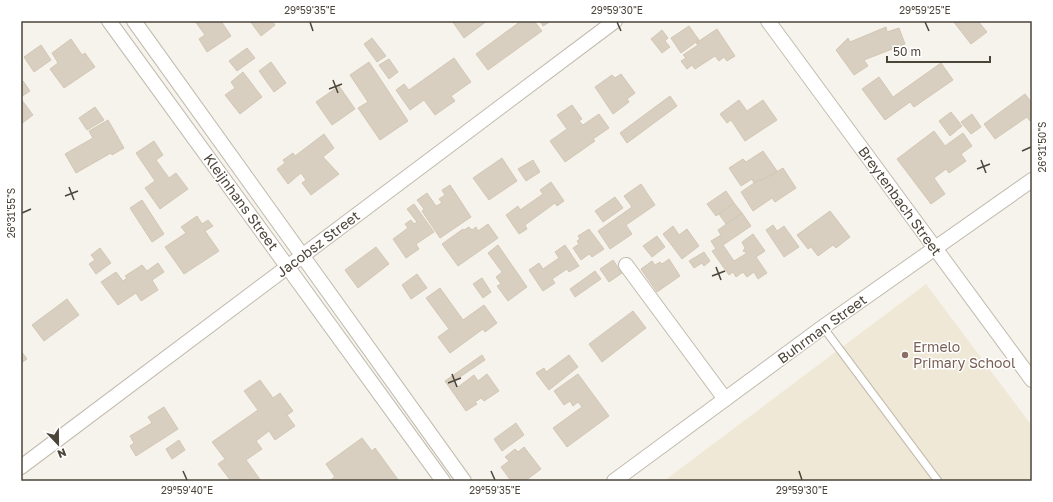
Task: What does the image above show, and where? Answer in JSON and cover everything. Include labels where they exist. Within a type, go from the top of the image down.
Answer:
[{"type":"street","name":"Kleijnhans Street","points":[[110,21],[443,481]]},
{"type":"street","name":"Kleijnhans Street","points":[[134,21],[464,481]]},
{"type":"street","name":"Jacobsz Street","points":[[21,466],[615,21]]},
{"type":"street","name":"Breytenbach Street","points":[[768,21],[1032,380]]},
{"type":"street","name":"Buhrman Street","points":[[614,481],[823,327],[1032,180]]},
{"type":"street","points":[[626,265],[725,400]]},
{"type":"lane","points":[[823,327],[938,481]]},
{"type":"shaded area","name":"Ermelo Primary School","points":[[926,284],[1032,426],[1032,481],[664,481]]},
{"type":"building","points":[[195,21],[221,21],[231,36],[207,52],[199,39],[205,35]]},
{"type":"building","points":[[250,21],[272,21],[275,25],[261,36]]},
{"type":"building","points":[[452,21],[487,21],[464,38]]},
{"type":"building","points":[[521,21],[534,21],[542,31],[488,70],[476,54]]},
{"type":"building","points":[[540,21],[551,21],[543,26]]},
{"type":"building","points":[[953,21],[978,21],[987,32],[971,44]]},
{"type":"building","points":[[689,26],[699,40],[681,53],[671,38]]},
{"type":"building","points":[[886,27],[887,32],[899,28],[905,44],[864,60],[868,66],[854,75],[836,50],[848,38],[850,42]]},
{"type":"building","points":[[717,29],[735,56],[727,61],[724,57],[719,61],[715,56],[695,69],[692,65],[687,69],[681,61],[686,58],[683,55],[698,45],[696,43]]},
{"type":"building","points":[[662,30],[668,38],[665,41],[670,47],[662,53],[651,39]]},
{"type":"building","points":[[372,38],[386,56],[377,62],[364,44]]},
{"type":"building","points":[[71,39],[82,55],[85,53],[95,67],[64,88],[50,69],[58,63],[52,53]]},
{"type":"building","points":[[41,45],[51,60],[34,72],[24,57]]},
{"type":"building","points":[[247,48],[255,58],[237,71],[229,61]]},
{"type":"building","points":[[454,58],[471,82],[451,96],[455,101],[435,115],[424,100],[410,110],[396,90],[404,84],[409,90]]},
{"type":"building","points":[[389,59],[398,72],[389,79],[379,65]]},
{"type":"building","points":[[271,62],[286,83],[274,92],[259,71]]},
{"type":"building","points":[[369,62],[408,121],[380,140],[358,108],[368,102],[350,75]]},
{"type":"building","points":[[941,63],[953,80],[914,107],[910,102],[885,120],[862,89],[879,77],[893,97]]},
{"type":"building","points":[[243,72],[262,97],[240,114],[225,95],[235,88],[231,82]]},
{"type":"building","points":[[621,74],[635,93],[627,99],[629,102],[613,114],[595,87],[612,75],[615,78]]},
{"type":"building","points":[[23,81],[30,91],[21,97],[21,82]]},
{"type":"building","points":[[339,86],[355,109],[332,125],[316,102]]},
{"type":"building","points":[[1025,94],[1032,103],[1032,119],[1030,121],[1027,117],[995,139],[984,124]]},
{"type":"building","points":[[670,96],[677,106],[627,143],[620,133]]},
{"type":"building","points":[[21,99],[33,115],[21,124]]},
{"type":"building","points":[[739,100],[747,111],[763,100],[777,120],[745,141],[731,120],[727,123],[720,114]]},
{"type":"building","points":[[572,105],[582,119],[579,121],[583,125],[599,114],[609,128],[593,139],[595,141],[565,162],[550,141],[567,129],[557,115]]},
{"type":"building","points":[[95,107],[104,120],[87,130],[79,118]]},
{"type":"building","points":[[951,112],[962,126],[950,136],[939,121]]},
{"type":"building","points":[[972,114],[981,127],[971,134],[961,122]]},
{"type":"building","points":[[108,120],[124,148],[112,155],[111,153],[76,173],[65,154],[93,138],[89,131]]},
{"type":"building","points":[[934,131],[945,146],[963,133],[972,146],[961,154],[966,161],[949,173],[946,169],[934,178],[945,194],[931,204],[897,159]]},
{"type":"building","points":[[324,134],[334,148],[323,157],[339,174],[311,195],[302,183],[306,180],[301,173],[288,184],[277,169],[285,163],[283,160],[293,153],[295,156]]},
{"type":"building","points":[[154,141],[163,155],[156,160],[169,178],[176,173],[188,189],[160,209],[145,188],[155,181],[136,153]]},
{"type":"building","points":[[763,151],[777,171],[761,181],[760,179],[754,183],[752,179],[741,186],[729,168],[743,159],[746,162]]},
{"type":"building","points":[[502,158],[517,181],[489,200],[473,178]]},
{"type":"building","points":[[533,160],[540,172],[526,181],[518,169]]},
{"type":"building","points":[[783,168],[796,188],[775,202],[772,198],[753,211],[741,192],[760,179],[761,181]]},
{"type":"building","points":[[551,182],[564,201],[557,206],[555,203],[525,225],[527,229],[519,234],[506,215],[518,206],[520,210],[543,194],[540,190]]},
{"type":"building","points":[[641,184],[655,205],[626,225],[632,234],[610,249],[598,231],[632,207],[624,196]]},
{"type":"building","points":[[450,185],[471,217],[440,238],[422,211],[424,209],[417,200],[427,193],[436,206],[442,203],[439,199],[445,195],[442,190]]},
{"type":"building","points":[[726,191],[734,203],[716,216],[707,204]]},
{"type":"building","points":[[615,197],[623,208],[603,222],[595,211]]},
{"type":"building","points":[[142,200],[164,234],[152,242],[130,208]]},
{"type":"building","points":[[734,203],[742,213],[726,224],[719,214]]},
{"type":"building","points":[[414,204],[434,232],[416,244],[419,249],[406,258],[393,239],[408,228],[405,224],[411,220],[414,224],[417,222],[407,209]]},
{"type":"building","points":[[830,211],[850,237],[836,248],[833,245],[818,256],[811,247],[808,249],[797,235]]},
{"type":"building","points":[[742,213],[751,226],[723,245],[734,261],[747,253],[743,251],[745,248],[742,242],[753,234],[765,251],[756,257],[767,273],[758,279],[754,272],[747,277],[743,272],[736,277],[733,272],[729,275],[712,251],[716,249],[711,241],[721,235],[718,230]]},
{"type":"building","points":[[197,216],[202,224],[208,220],[213,226],[205,231],[219,251],[184,274],[165,247],[186,233],[181,227]]},
{"type":"building","points":[[488,224],[498,238],[458,266],[442,244],[463,229],[464,230],[469,227],[472,230],[476,227],[478,231]]},
{"type":"building","points":[[773,225],[777,231],[784,226],[799,247],[784,257],[766,230]]},
{"type":"building","points":[[673,226],[679,235],[687,229],[699,246],[682,259],[663,234]]},
{"type":"building","points":[[589,229],[604,249],[592,257],[589,254],[581,260],[573,248],[579,244],[577,241],[580,239],[578,236]]},
{"type":"building","points":[[657,236],[665,247],[652,257],[643,246]]},
{"type":"building","points":[[498,245],[527,287],[508,301],[497,286],[501,284],[496,277],[502,272],[488,253]]},
{"type":"building","points":[[565,245],[579,266],[569,272],[567,269],[552,279],[555,283],[543,291],[529,270],[539,263],[543,269],[559,258],[555,252]]},
{"type":"building","points":[[376,247],[389,264],[358,288],[345,270]]},
{"type":"building","points":[[100,248],[111,263],[96,274],[89,264],[95,260],[91,255]]},
{"type":"building","points":[[704,252],[710,261],[704,266],[702,263],[694,268],[689,261]]},
{"type":"building","points":[[669,259],[680,276],[657,292],[641,269],[652,261],[655,265],[660,262],[662,264]]},
{"type":"building","points":[[613,260],[622,273],[609,282],[600,269]]},
{"type":"building","points":[[158,263],[164,272],[152,280],[158,290],[141,301],[136,293],[118,305],[101,282],[116,272],[123,281],[127,278],[125,276],[142,265],[147,271]]},
{"type":"building","points":[[595,271],[601,279],[575,297],[570,289]]},
{"type":"building","points":[[417,274],[427,288],[411,299],[402,285]]},
{"type":"building","points":[[482,278],[491,292],[483,298],[473,284]]},
{"type":"building","points":[[440,288],[463,320],[484,305],[497,323],[485,332],[483,329],[450,353],[438,337],[449,329],[426,298]]},
{"type":"building","points":[[67,299],[79,315],[44,341],[32,325]]},
{"type":"building","points":[[633,311],[646,328],[602,362],[589,344]]},
{"type":"building","points":[[21,351],[27,359],[21,363]]},
{"type":"building","points":[[482,355],[485,360],[454,381],[458,387],[474,375],[478,381],[487,374],[499,391],[484,401],[481,398],[475,402],[477,404],[466,411],[445,381]]},
{"type":"building","points":[[569,355],[578,367],[549,390],[536,373],[544,368],[546,372]]},
{"type":"building","points":[[578,374],[609,416],[567,447],[553,428],[582,407],[578,402],[573,406],[570,401],[564,405],[554,391]]},
{"type":"building","points":[[260,380],[273,398],[280,393],[293,411],[287,415],[295,426],[275,440],[269,431],[256,441],[262,449],[246,460],[261,481],[231,481],[218,464],[225,459],[212,442],[258,410],[244,391]]},
{"type":"building","points":[[164,407],[178,429],[136,456],[130,446],[134,443],[130,436],[152,423],[148,417]]},
{"type":"building","points":[[516,423],[524,435],[502,451],[494,439]]},
{"type":"building","points":[[362,438],[372,451],[375,448],[399,481],[368,481],[366,478],[362,481],[329,481],[335,477],[326,464]]},
{"type":"building","points":[[179,440],[185,450],[172,459],[166,449]]},
{"type":"building","points":[[524,447],[541,469],[525,481],[511,481],[501,467],[509,461],[505,457],[515,449],[518,452]]},
{"type":"place","name":"Ermelo Primary School","points":[[905,355]]}]
